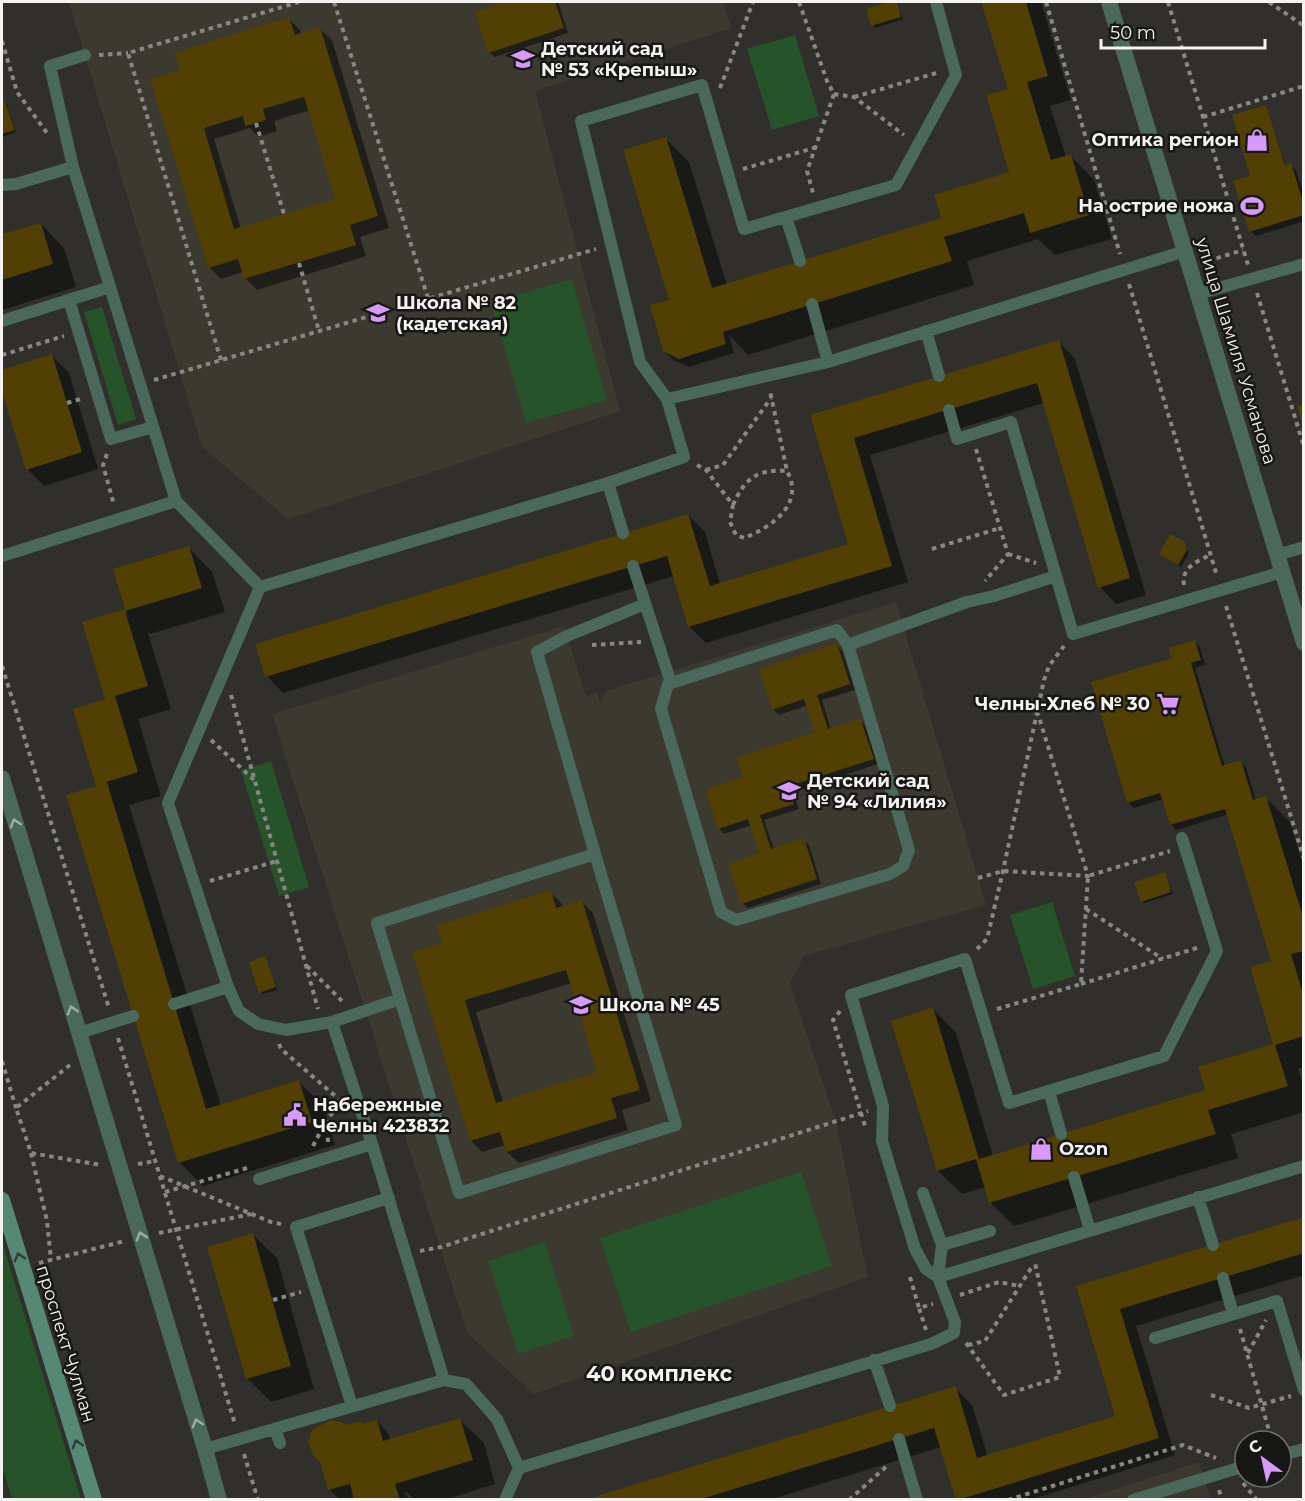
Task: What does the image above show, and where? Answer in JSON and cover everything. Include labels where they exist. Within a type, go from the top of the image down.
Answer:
[{"type":"main road","name":"проспект Чулман","points":[[2,1200],[94,1500]]},
{"type":"street","name":"улица Шамиля Усманова","points":[[1109,2],[1304,643]]},
{"type":"street","points":[[2,778],[219,1500]]},
{"type":"lane","points":[[261,587],[608,483],[684,457],[667,399],[640,362],[581,121],[702,85],[744,229],[896,185],[956,75],[936,2]]},
{"type":"lane","points":[[85,55],[50,66],[73,167],[176,501],[261,587]]},
{"type":"lane","points":[[2,185],[73,167]]},
{"type":"lane","points":[[786,217],[800,261]]},
{"type":"lane","points":[[667,399],[828,362],[1185,251]]},
{"type":"lane","points":[[1198,294],[1304,264]]},
{"type":"lane","points":[[2,321],[110,287]]},
{"type":"lane","points":[[69,300],[111,439],[153,427]]},
{"type":"lane","points":[[812,304],[828,362]]},
{"type":"lane","points":[[926,332],[939,376]]},
{"type":"lane","points":[[949,410],[957,439],[1011,422],[1073,634],[1221,589],[1279,563],[1304,547]]},
{"type":"lane","points":[[608,483],[623,533]]},
{"type":"lane","points":[[2,556],[176,501]]},
{"type":"lane","points":[[633,566],[671,683]]},
{"type":"lane","points":[[848,645],[967,602],[994,596],[1055,572]]},
{"type":"lane","points":[[261,587],[168,803],[228,987],[239,1011],[258,1024],[286,1030],[327,1022],[400,999]]},
{"type":"lane","points":[[595,854],[377,923],[459,1193],[676,1125],[537,652],[567,636],[645,604]]},
{"type":"lane","points":[[837,630],[848,645],[909,850],[903,866],[890,874],[736,920],[721,912],[661,709],[668,684],[837,630]]},
{"type":"lane","points":[[1184,842],[1217,951],[1164,1056],[1009,1103],[965,959],[850,995],[883,1106],[882,1141],[915,1249],[926,1269],[938,1276],[1304,1166]]},
{"type":"lane","points":[[174,1004],[228,987]]},
{"type":"lane","points":[[79,1033],[133,1016]]},
{"type":"lane","points":[[327,1022],[372,1144],[444,1380]]},
{"type":"lane","points":[[1049,1091],[1061,1134]]},
{"type":"lane","points":[[260,1179],[372,1144]]},
{"type":"lane","points":[[1074,1177],[1090,1230]]},
{"type":"lane","points":[[519,1468],[931,1344],[954,1333],[955,1322],[938,1276],[942,1245],[923,1193]]},
{"type":"lane","points":[[1198,1197],[1213,1245]]},
{"type":"lane","points":[[352,1406],[296,1227],[389,1198]]},
{"type":"lane","points":[[942,1245],[990,1231]]},
{"type":"lane","points":[[1223,1278],[1234,1314]]},
{"type":"lane","points":[[1155,1338],[1277,1301],[1298,1393]]},
{"type":"lane","points":[[874,1360],[890,1406]]},
{"type":"lane","points":[[205,1449],[444,1380],[466,1384],[498,1419],[519,1468],[505,1500]]},
{"type":"lane","points":[[275,1429],[280,1443]]},
{"type":"lane","points":[[899,1438],[917,1500]]},
{"type":"lane","points":[[1133,1500],[1233,1470]]},
{"type":"path","points":[[85,55],[128,53],[299,2]]},
{"type":"path","points":[[334,2],[428,298]]},
{"type":"path","points":[[710,113],[752,2]]},
{"type":"path","points":[[799,2],[827,81],[834,94],[807,171],[818,208]]},
{"type":"path","points":[[1046,2],[1210,555],[1304,859]]},
{"type":"path","points":[[1168,2],[1304,447]]},
{"type":"path","points":[[1269,2],[1304,26]]},
{"type":"path","points":[[2,41],[17,92],[52,139]]},
{"type":"path","points":[[128,53],[221,360]]},
{"type":"path","points":[[834,94],[854,97],[954,68]]},
{"type":"path","points":[[1203,117],[1304,86]]},
{"type":"path","points":[[854,97],[918,145]]},
{"type":"path","points":[[256,123],[284,214]]},
{"type":"path","points":[[728,173],[815,148]]},
{"type":"path","points":[[140,384],[611,245]]},
{"type":"path","points":[[298,263],[319,331]]},
{"type":"path","points":[[2,355],[79,331]]},
{"type":"path","points":[[766,376],[787,471],[793,482],[792,498],[778,517],[760,532],[744,538],[736,535],[730,522],[733,505],[740,490],[759,473],[771,470],[787,471]]},
{"type":"path","points":[[706,470],[723,465],[771,398]]},
{"type":"path","points":[[971,434],[1008,554]]},
{"type":"path","points":[[111,439],[103,465],[118,519]]},
{"type":"path","points":[[684,457],[706,470],[733,505]]},
{"type":"path","points":[[932,549],[1000,528]]},
{"type":"path","points":[[1008,554],[1055,572]]},
{"type":"path","points":[[967,602],[1008,554]]},
{"type":"path","points":[[1188,599],[1183,579],[1189,566],[1210,555]]},
{"type":"path","points":[[965,959],[987,939],[1049,666],[1073,634]]},
{"type":"path","points":[[567,636],[579,645],[657,641]]},
{"type":"path","points":[[2,666],[258,1500]]},
{"type":"path","points":[[225,671],[306,966],[327,1022]]},
{"type":"path","points":[[1037,712],[1088,876],[1081,984]]},
{"type":"path","points":[[199,730],[255,781]]},
{"type":"path","points":[[978,878],[1003,872],[1088,876],[1184,842]]},
{"type":"path","points":[[195,885],[277,861]]},
{"type":"path","points":[[1085,909],[1163,959]]},
{"type":"path","points":[[982,1014],[1163,959],[1214,941]]},
{"type":"path","points":[[306,966],[356,1014]]},
{"type":"path","points":[[273,1028],[281,1049],[340,1101],[327,1120],[329,1158]]},
{"type":"path","points":[[16,1108],[85,1053]]},
{"type":"path","points":[[2,1061],[31,1154],[47,1221],[51,1260]]},
{"type":"path","points":[[441,1247],[883,1106]]},
{"type":"path","points":[[31,1154],[120,1168],[155,1161]]},
{"type":"path","points":[[165,1192],[250,1167],[260,1179]]},
{"type":"path","points":[[160,1176],[271,1222],[296,1227]]},
{"type":"path","points":[[33,1264],[176,1228],[251,1214]]},
{"type":"path","points":[[954,1333],[968,1345],[1004,1395],[1060,1377],[1030,1247]]},
{"type":"path","points":[[968,1345],[985,1341],[1035,1262]]},
{"type":"path","points":[[273,1300],[315,1287]]},
{"type":"path","points":[[1247,1354],[1277,1301]]},
{"type":"path","points":[[1234,1314],[1269,1429]]},
{"type":"path","points":[[1211,1395],[1249,1408],[1298,1393]]},
{"type":"path","points":[[1008,1500],[1183,1445],[1221,1460]]},
{"type":"path","points":[[849,1500],[903,1452]]},
{"type":"shaded area","name":"Школа № 82 (кадетская)","points":[[69,2],[723,2],[732,28],[535,91],[620,411],[288,519],[202,447]]},
{"type":"shaded area","name":"Школа № 45","points":[[896,602],[986,905],[803,956],[790,982],[836,1122],[868,1277],[534,1394],[467,1333],[272,714],[564,626],[586,696],[597,693],[600,703],[606,691]]},
{"type":"shaded area","points":[[1199,1462],[1211,1499],[1082,1500]]},
{"type":"green space","points":[[795,35],[819,116],[772,130],[747,49]]},
{"type":"green space","points":[[572,279],[607,400],[526,423],[491,302]]},
{"type":"green space","points":[[102,307],[136,419],[118,425],[84,312]]},
{"type":"green space","points":[[271,761],[309,887],[279,896],[241,770]]},
{"type":"green space","points":[[1052,902],[1075,976],[1033,989],[1010,915]]},
{"type":"green space","points":[[801,1172],[832,1266],[631,1332],[600,1238]]},
{"type":"green space","points":[[2,1241],[81,1499],[12,1499],[2,1466]]},
{"type":"green space","points":[[545,1242],[574,1336],[518,1354],[488,1261]]},
{"type":"building","points":[[506,2],[555,2],[564,28],[488,53],[475,12]]},
{"type":"building","points":[[897,2],[901,17],[871,26],[866,9]]},
{"type":"building","points":[[981,2],[1026,2],[1048,76],[1027,82],[1051,160],[1071,154],[1089,215],[1030,233],[1024,213],[944,237],[952,261],[723,332],[726,344],[679,359],[663,351],[650,305],[669,300],[623,150],[666,137],[712,288],[941,218],[934,195],[1009,172],[986,95],[1008,89]]},
{"type":"building","points":[[289,17],[295,35],[320,27],[378,216],[350,225],[356,245],[244,279],[238,259],[208,268],[150,79],[180,70],[174,53]],"holes":[[[304,97],[335,199],[234,229],[204,128],[243,116],[245,126],[266,120],[263,109]]]},
{"type":"building","points":[[4,99],[15,130],[2,134],[2,100]]},
{"type":"building","points":[[1266,105],[1285,165],[1291,163],[1304,205],[1304,215],[1249,232],[1233,181],[1250,176],[1232,115]]},
{"type":"building","points":[[41,223],[53,264],[2,280],[2,234]]},
{"type":"building","points":[[1059,340],[1130,578],[1098,588],[1037,383],[854,438],[892,566],[688,627],[667,556],[265,677],[255,644],[688,514],[710,586],[848,544],[810,415]]},
{"type":"building","points":[[52,354],[82,452],[26,470],[2,391],[2,370]]},
{"type":"building","points":[[1304,405],[1304,427],[1303,427],[1297,406]]},
{"type":"building","points":[[1170,534],[1185,542],[1187,550],[1178,565],[1159,554]]},
{"type":"building","points":[[189,546],[202,588],[125,611],[148,686],[115,696],[138,772],[107,782],[206,1109],[299,1080],[312,1122],[178,1163],[66,795],[96,786],[73,709],[105,699],[82,622],[125,609],[113,569]]},
{"type":"building","points":[[1195,640],[1201,660],[1191,663],[1222,766],[1241,760],[1253,800],[1266,796],[1304,920],[1304,951],[1291,954],[1304,997],[1304,1036],[1275,1045],[1288,1086],[1208,1110],[1216,1134],[989,1203],[976,1159],[937,1171],[891,1021],[933,1007],[979,1159],[1205,1090],[1198,1067],[1273,1044],[1250,967],[1271,961],[1225,809],[1170,825],[1160,793],[1127,803],[1091,682],[1172,658],[1168,648]]},
{"type":"building","points":[[837,643],[850,684],[817,695],[828,729],[860,718],[874,759],[789,786],[794,804],[760,815],[771,849],[804,838],[817,879],[741,904],[728,864],[759,853],[748,819],[718,829],[705,790],[743,777],[736,758],[815,732],[804,699],[772,710],[759,669]]},
{"type":"building","points":[[1165,872],[1171,892],[1141,902],[1134,882]]},
{"type":"building","points":[[551,890],[556,908],[582,900],[640,1090],[611,1098],[617,1118],[506,1152],[500,1132],[470,1141],[412,952],[442,943],[436,926]],"holes":[[[566,970],[597,1072],[496,1103],[465,1000]]]},
{"type":"building","points":[[265,956],[276,987],[259,993],[249,962]]},
{"type":"building","points":[[1304,1217],[1304,1253],[1120,1309],[1159,1438],[958,1500],[956,1500],[934,1428],[698,1500],[584,1500],[956,1386],[977,1458],[1115,1416],[1076,1286]]},
{"type":"building","points":[[253,1233],[291,1366],[246,1379],[207,1247]]},
{"type":"building","points":[[460,1418],[473,1460],[395,1484],[400,1500],[354,1500],[350,1484],[328,1490],[320,1462],[313,1455],[308,1441],[313,1429],[331,1420],[346,1425],[377,1420],[383,1441]]},
{"type":"place","name":"Детский сад № 53 «Крепыш»","points":[[523,59]]},
{"type":"place","name":"Оптика регион","points":[[1257,140]]},
{"type":"place","name":"На острие ножа","points":[[1252,206]]},
{"type":"place","name":"Школа № 82 (кадетская)","points":[[378,313]]},
{"type":"place","name":"Челны-Хлеб № 30","points":[[1168,704]]},
{"type":"place","name":"Детский сад № 94 «Лилия»","points":[[789,791]]},
{"type":"place","name":"Школа № 45","points":[[581,1005]]},
{"type":"place","name":"Набережные Челны 423832","points":[[295,1115]]},
{"type":"place","name":"Ozon","points":[[1041,1149]]},
{"type":"district","name":"40 комплекс","points":[[659,1373]]}]
